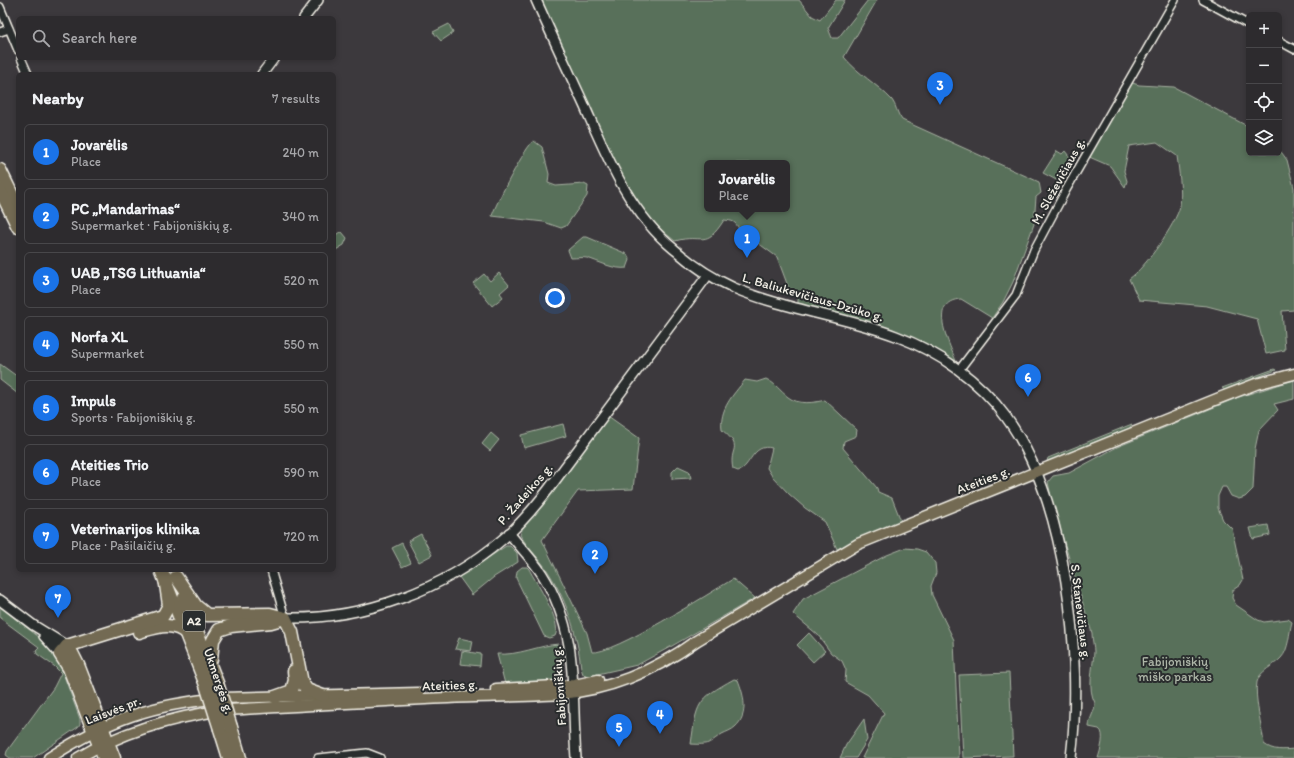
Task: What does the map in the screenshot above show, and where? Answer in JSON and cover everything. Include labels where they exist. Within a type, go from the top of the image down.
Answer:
[{"type":"highway","points":[[0,170],[16,202]]},
{"type":"highway","points":[[0,190],[16,223]]},
{"type":"highway","points":[[169,574],[196,606],[208,615],[270,614],[285,618],[292,632],[302,683],[307,690],[323,696]]},
{"type":"highway","points":[[67,651],[163,616],[168,605],[169,574]]},
{"type":"highway","name":"Ukmergės g.","points":[[169,574],[188,635],[211,684],[226,728],[240,758]]},
{"type":"highway","name":"Ukmergės g.","points":[[169,574],[211,664],[211,684]]},
{"type":"highway","points":[[211,664],[213,640],[219,630],[231,626],[271,622],[285,618]]},
{"type":"highway","points":[[275,697],[292,691],[295,680],[285,618]]},
{"type":"highway","points":[[67,651],[168,626],[178,627],[188,635]]},
{"type":"highway","points":[[67,651],[96,729],[103,744],[114,758]]},
{"type":"highway","name":"Ukmergės g.","points":[[226,728],[229,758]]},
{"type":"highway","points":[[103,744],[104,758]]},
{"type":"main road","points":[[306,16],[318,0]]},
{"type":"main road","name":"L. Baliukevičiaus-Dzūko g.","points":[[536,0],[610,164],[633,204],[667,243],[708,274],[733,287],[767,300],[895,336],[926,349],[958,370],[984,393],[1005,416],[1028,454],[1037,473]]},
{"type":"main road","points":[[264,72],[272,60]]},
{"type":"main road","name":"P. Žadeikos g.","points":[[285,618],[336,614],[386,603],[413,593],[468,564],[509,533],[534,507],[556,479],[708,274]]},
{"type":"main road","name":"Ateities g.","points":[[103,744],[148,726],[194,714],[224,710],[574,688],[612,683],[645,671],[672,658],[696,641],[858,544],[1222,397],[1256,384],[1294,374]]},
{"type":"main road","name":"S. Stanevičiaus g.","points":[[1037,473],[1058,548],[1072,632],[1076,681],[1071,758]]},
{"type":"main road","name":"Fabijoniškių g.","points":[[509,533],[542,574],[560,610],[569,638],[574,688],[576,758]]},
{"type":"main road","points":[[0,600],[67,651]]},
{"type":"main road","name":"Ateities g.","points":[[192,701],[574,688]]},
{"type":"main road","name":"Laisvės pr.","points":[[49,758],[96,729],[138,713],[192,701]]},
{"type":"main road","points":[[78,758],[103,744]]},
{"type":"street","name":"M. Sleževičiaus g.","points":[[958,370],[1016,295],[1032,254],[1059,203],[1175,0]]},
{"type":"street","points":[[1203,0],[1246,23]]},
{"type":"street","points":[[0,7],[16,45]]},
{"type":"street","points":[[0,32],[9,29]]},
{"type":"street","points":[[1282,43],[1294,49]]},
{"type":"street","points":[[22,60],[27,72]]},
{"type":"street","points":[[272,572],[285,618]]},
{"type":"street","points":[[318,758],[367,753],[380,758]]},
{"type":"green space","points":[[541,0],[799,0],[812,16],[820,20],[836,0],[845,0],[828,28],[832,38],[838,38],[868,0],[877,0],[844,57],[849,63],[892,100],[902,120],[1039,182],[1041,193],[1036,197],[1034,224],[1013,282],[1003,302],[992,318],[961,299],[951,302],[945,307],[943,324],[956,361],[925,343],[898,332],[798,304],[798,299],[789,289],[777,257],[739,229],[733,222],[724,220],[718,229],[708,238],[675,241],[646,213],[634,197],[614,162]]},
{"type":"green space","points":[[449,24],[453,33],[441,41],[433,32]]},
{"type":"green space","points":[[1129,82],[1139,85],[1174,87],[1246,125],[1246,156],[1282,156],[1282,153],[1287,160],[1294,188],[1294,310],[1282,311],[1285,350],[1266,354],[1257,319],[1207,306],[1139,300],[1129,279],[1151,256],[1159,245],[1173,223],[1180,206],[1181,200],[1177,156],[1157,142],[1129,146],[1124,171],[1127,181],[1125,187],[1110,166],[1087,156]]},
{"type":"green space","points":[[534,141],[542,147],[549,174],[548,183],[556,186],[584,184],[588,186],[587,196],[566,226],[561,228],[544,222],[492,216],[518,163],[530,144]]},
{"type":"green space","points":[[1057,151],[1062,154],[1065,151],[1072,160],[1060,182],[1043,173]]},
{"type":"green space","points":[[342,232],[347,238],[344,245],[336,250],[336,234]]},
{"type":"green space","points":[[583,237],[587,237],[627,254],[630,260],[627,268],[612,267],[587,258],[571,258],[568,250]]},
{"type":"green space","points":[[499,273],[509,285],[500,293],[503,297],[492,306],[473,283],[484,274],[490,281]]},
{"type":"green space","points":[[0,364],[16,376],[16,392],[0,380]]},
{"type":"green space","points":[[1274,369],[1276,370],[1225,390],[1222,388]]},
{"type":"green space","points":[[766,379],[792,400],[801,402],[816,402],[825,400],[857,430],[856,436],[844,441],[843,448],[877,488],[878,492],[892,498],[901,521],[837,549],[825,522],[805,508],[772,476],[767,468],[772,448],[765,447],[760,449],[752,456],[742,469],[738,471],[733,469],[733,441],[722,430],[725,409],[745,380],[757,382]]},
{"type":"green space","name":"Fabijoniškių miško parkas","points":[[1294,380],[1294,399],[1274,404],[1278,410],[1259,430],[1255,449],[1253,489],[1245,497],[1239,499],[1231,496],[1226,487],[1222,487],[1218,496],[1218,508],[1223,520],[1232,529],[1243,580],[1240,585],[1233,590],[1232,598],[1236,605],[1258,620],[1264,622],[1288,619],[1292,622],[1284,655],[1261,674],[1257,682],[1256,689],[1264,744],[1275,749],[1294,749],[1294,758],[1098,758],[1102,743],[1102,734],[1099,729],[1089,727],[1095,703],[1091,691],[1094,652],[1092,633],[1053,506],[1048,482],[1053,476],[1069,473],[1117,447],[1239,397]]},
{"type":"green space","points":[[608,416],[639,438],[633,489],[578,491],[542,540],[587,633],[592,652],[603,650],[619,644],[639,634],[733,579],[755,598],[637,665],[589,676],[583,674],[581,668],[577,641],[565,603],[545,567],[520,535],[523,527]]},
{"type":"green space","points":[[563,424],[566,436],[524,448],[521,435]]},
{"type":"green space","points":[[1132,424],[1130,428],[1047,461],[1048,458]]},
{"type":"green space","points":[[491,433],[499,440],[490,451],[482,444]]},
{"type":"green space","points":[[678,466],[689,471],[691,478],[672,479],[672,472]]},
{"type":"green space","points":[[1268,525],[1270,535],[1253,539],[1250,528]]},
{"type":"green space","points":[[421,534],[432,555],[419,562],[408,541]]},
{"type":"green space","points":[[402,543],[411,563],[402,567],[392,548]]},
{"type":"green space","points":[[506,546],[510,546],[517,553],[518,562],[494,577],[472,595],[459,577]]},
{"type":"green space","points":[[905,548],[917,549],[926,552],[935,563],[936,573],[931,586],[932,595],[954,640],[959,758],[862,758],[884,713],[868,695],[845,682],[846,670],[842,661],[831,653],[818,635],[793,614],[803,599],[887,555]]},
{"type":"green space","points":[[522,567],[527,567],[529,569],[548,602],[555,622],[555,636],[549,638],[544,636],[516,578],[517,571]]},
{"type":"green space","points":[[0,607],[48,644],[57,657],[80,719],[80,724],[78,727],[33,758],[10,758],[6,755],[7,751],[54,687],[61,673],[37,654],[36,650],[39,647],[0,618]]},
{"type":"green space","points":[[809,633],[825,651],[813,662],[797,645]]},
{"type":"green space","points":[[459,638],[473,641],[471,651],[455,649]]},
{"type":"green space","points":[[559,644],[563,670],[560,679],[557,682],[505,684],[497,654],[521,652]]},
{"type":"green space","points":[[462,651],[481,654],[480,666],[460,664]]},
{"type":"green space","points":[[1009,673],[1013,756],[963,758],[959,675]]},
{"type":"green space","points":[[734,679],[738,680],[744,705],[744,711],[739,722],[735,727],[711,742],[691,744],[697,711],[700,704],[712,692]]},
{"type":"green space","points":[[864,719],[867,740],[856,758],[840,758],[846,745]]},
{"type":"place","name":"UAB „TSG Lithuania“","points":[[940,105]]},
{"type":"place","name":"Jovarėlis","points":[[747,258]]},
{"type":"place","name":"Ateities Trio","points":[[1028,397]]},
{"type":"place","name":"PC „Mandarinas“","points":[[595,574]]},
{"type":"place","name":"Veterinarijos klinika","points":[[58,618]]},
{"type":"place","name":"Norfa XL","points":[[660,734]]},
{"type":"place","name":"Impuls","points":[[619,747]]}]
